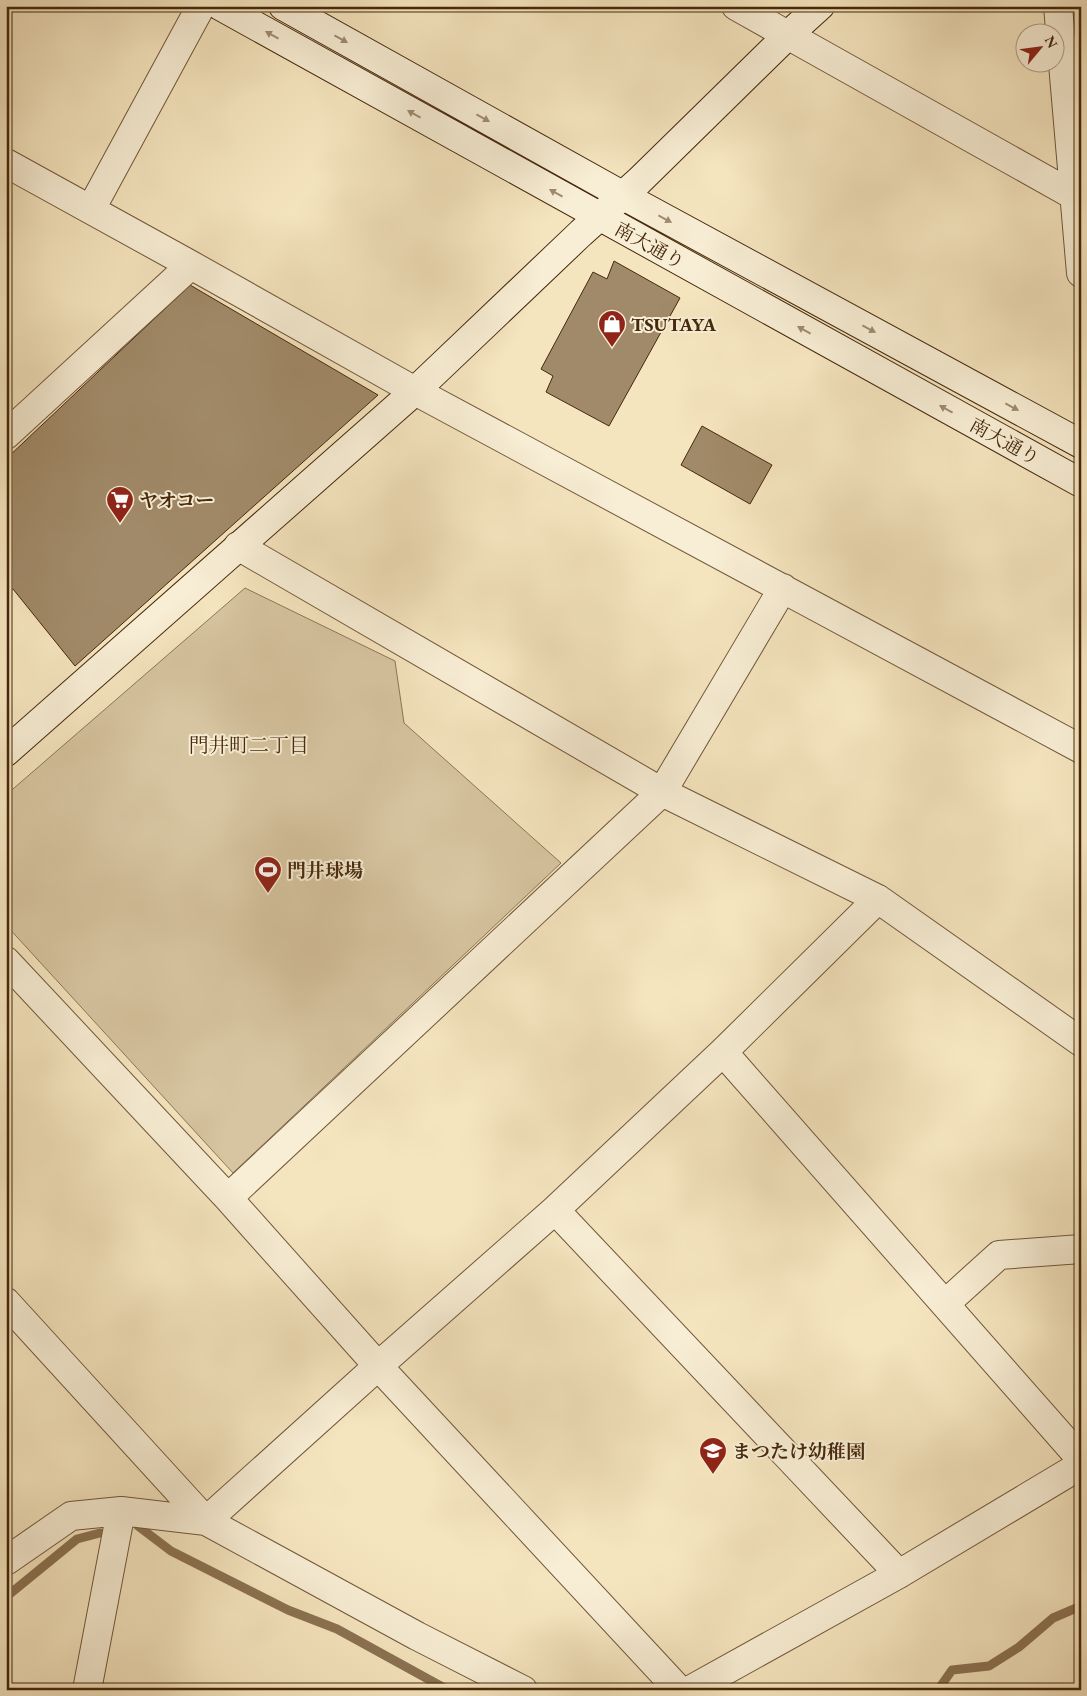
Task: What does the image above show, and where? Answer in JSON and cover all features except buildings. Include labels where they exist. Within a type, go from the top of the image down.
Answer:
[{"type":"street","points":[[90,209],[202,6]]},
{"type":"street","name":"南大通り","points":[[220,6],[1081,483]]},
{"type":"street","name":"南大通り","points":[[283,6],[622,195],[1081,444]]},
{"type":"street","points":[[736,6],[1077,196]]},
{"type":"street","points":[[6,752],[414,391],[639,181],[820,6]]},
{"type":"street","points":[[1058,6],[1077,196],[1081,273]]},
{"type":"street","points":[[6,163],[414,391],[1081,748]]},
{"type":"street","points":[[6,435],[191,265]]},
{"type":"street","points":[[238,546],[662,792],[878,899],[1081,1042]]},
{"type":"street","points":[[228,1198],[662,792],[783,588]]},
{"type":"street","points":[[6,1560],[71,1516],[121,1511],[206,1521],[555,1210],[723,1052],[878,899]]},
{"type":"street","points":[[6,962],[228,1198],[378,1366],[679,1690]]},
{"type":"street","points":[[723,1052],[1081,1459]]},
{"type":"street","points":[[555,1210],[899,1574]]},
{"type":"street","points":[[945,1304],[999,1255],[1081,1249]]},
{"type":"street","points":[[6,1302],[206,1521],[416,1636],[523,1690]]},
{"type":"street","points":[[690,1690],[899,1574],[1081,1465]]},
{"type":"street","points":[[87,1690],[121,1511]]},
{"type":"shaded area","name":"門井球場","points":[[245,588],[395,661],[404,723],[561,863],[233,1173],[6,925],[6,795]]},
{"type":"waterway","points":[[138,1526],[171,1551],[288,1610],[337,1629],[448,1690]]},
{"type":"waterway","points":[[6,1597],[77,1539],[100,1533]]},
{"type":"waterway","points":[[938,1690],[952,1670],[989,1666],[1019,1647],[1053,1618],[1081,1606]]},
{"type":"place","name":"TSUTAYA","points":[[612,348]]},
{"type":"place","name":"ヤオコー","points":[[120,524]]},
{"type":"place","name":"門井球場","points":[[268,894]]},
{"type":"place","name":"まつたけ幼稚園","points":[[713,1475]]},
{"type":"district","name":"門井町二丁目","points":[[249,745]]}]
